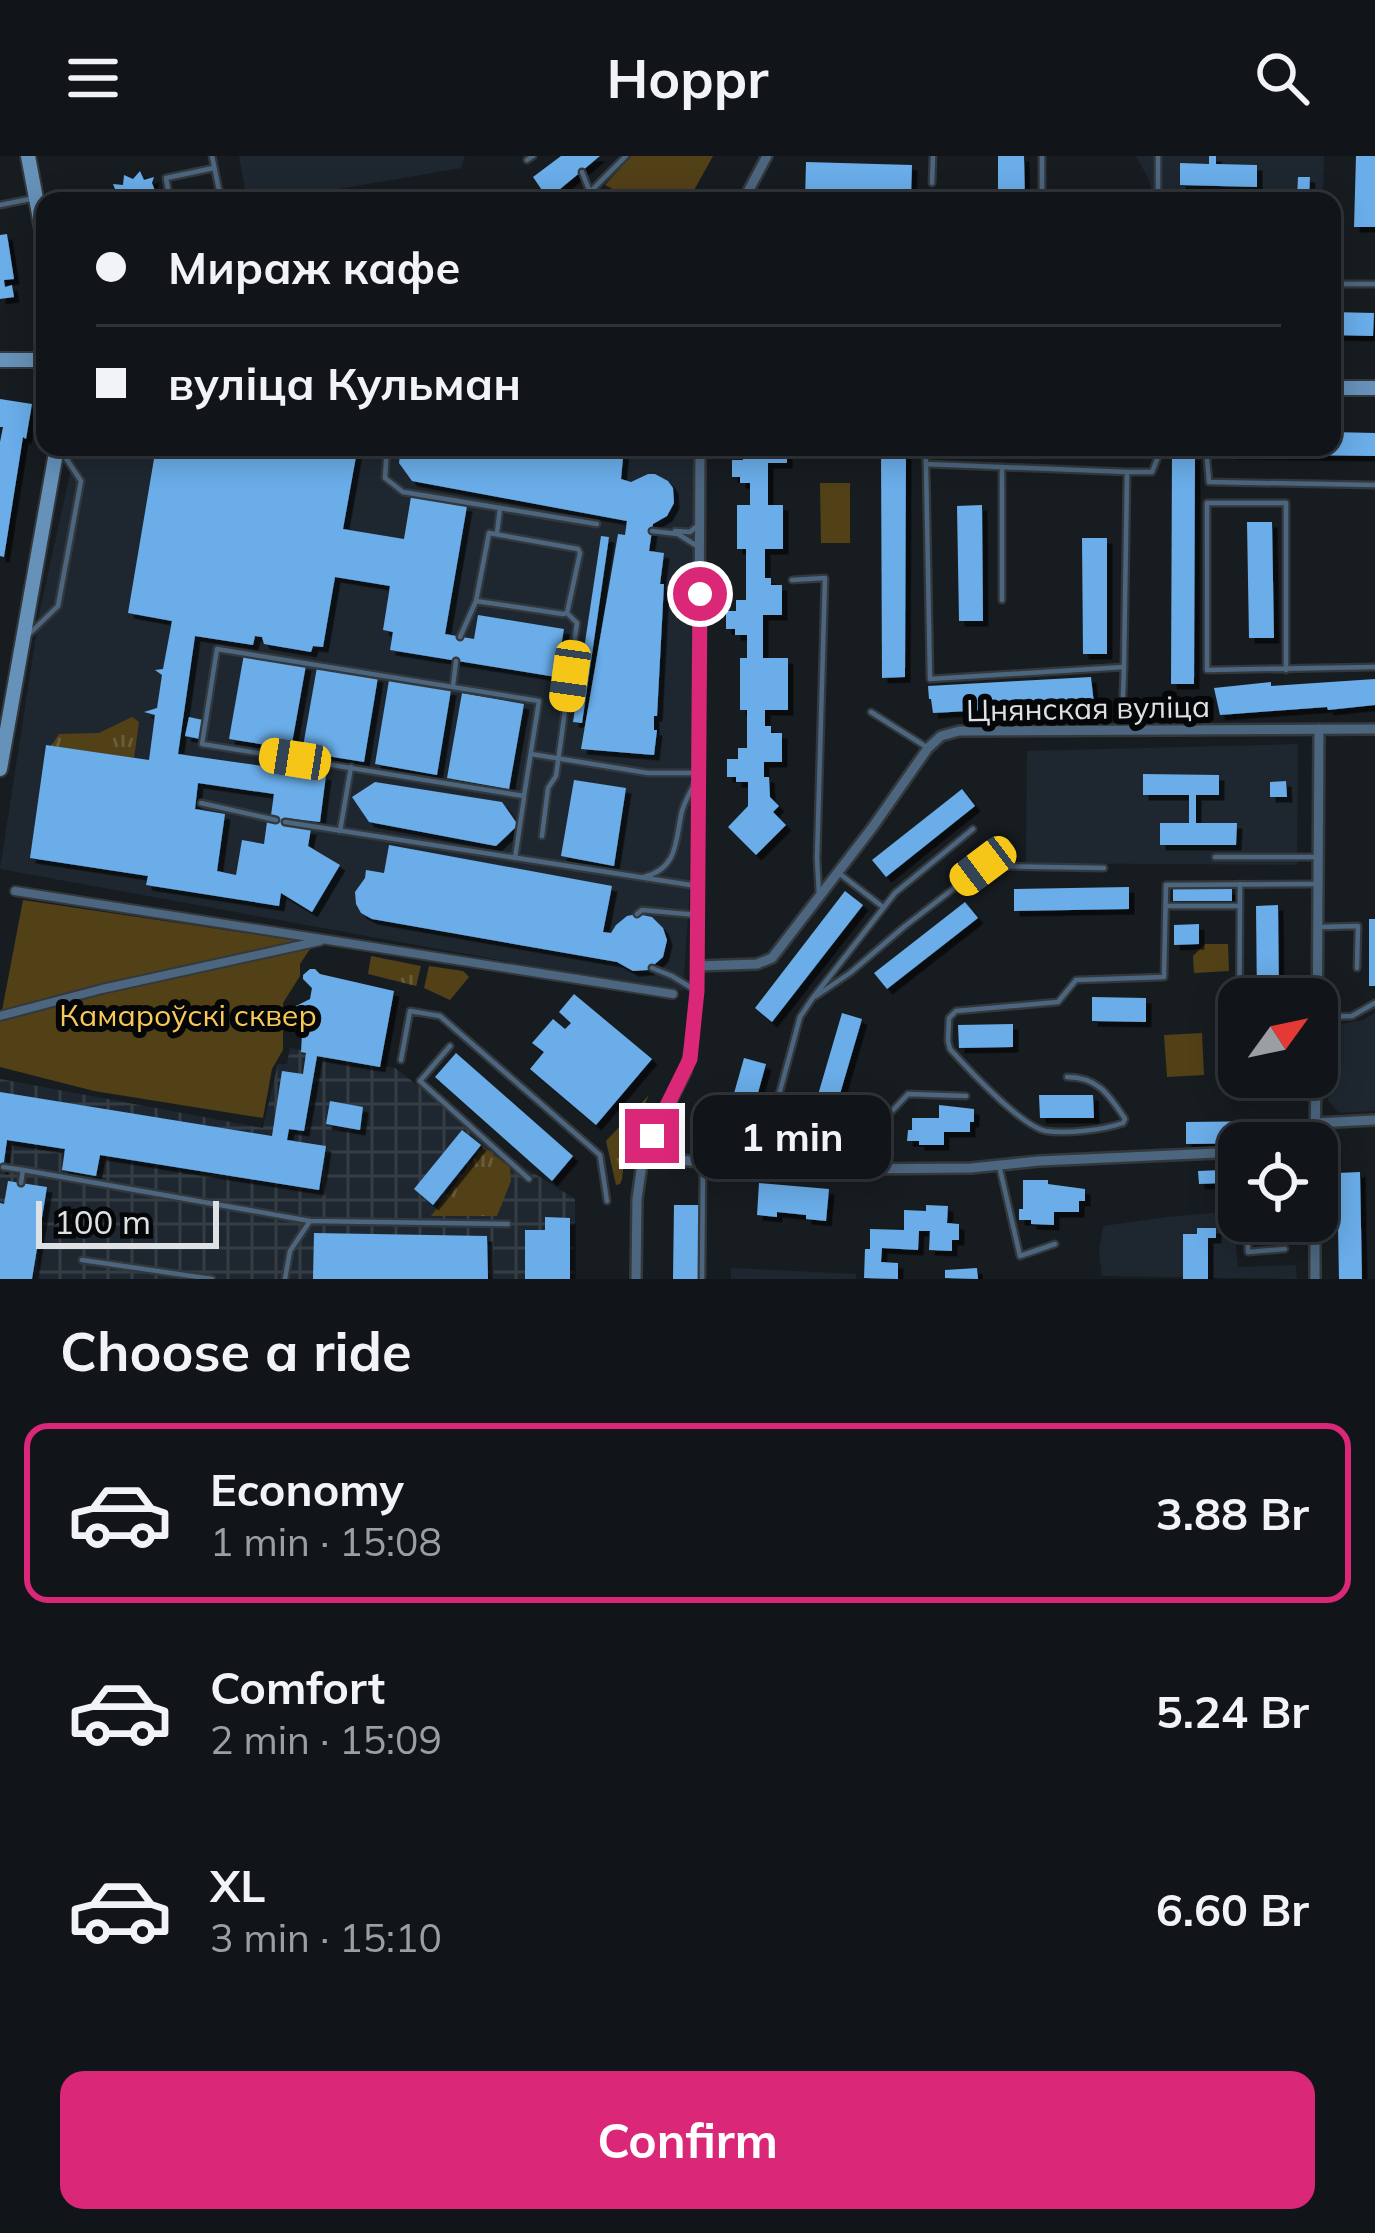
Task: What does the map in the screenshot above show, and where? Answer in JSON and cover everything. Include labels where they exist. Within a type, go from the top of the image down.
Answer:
[{"type":"main road","points":[[28,156],[36,198]]},
{"type":"main road","points":[[0,361],[36,360]]},
{"type":"main road","points":[[1341,388],[1375,388]]},
{"type":"main road","points":[[0,769],[56,456]]},
{"type":"street","points":[[748,192],[766,156]]},
{"type":"street","points":[[636,1279],[637,1198],[643,1157],[690,1059],[697,991],[700,456]]},
{"type":"street","points":[[1318,978],[1319,729]]},
{"type":"street","name":"Цнянская вуліца","points":[[698,966],[758,964],[772,958],[940,736],[959,731],[1375,729]]},
{"type":"street","points":[[15,891],[673,994]]},
{"type":"street","points":[[0,1016],[325,940]]},
{"type":"street","points":[[1335,1122],[1375,1120]]},
{"type":"street","points":[[643,1157],[870,1169],[971,1168],[1218,1153]]},
{"type":"street","points":[[1315,1242],[1315,1279]]},
{"type":"lane","points":[[212,156],[219,192]]},
{"type":"lane","points":[[581,172],[590,192],[626,156]]},
{"type":"lane","points":[[932,182],[933,156]]},
{"type":"lane","points":[[1042,156],[1042,192]]},
{"type":"lane","points":[[1158,156],[1158,192]]},
{"type":"lane","points":[[168,192],[166,178],[214,168]]},
{"type":"lane","points":[[0,205],[36,198]]},
{"type":"lane","points":[[1341,284],[1375,284]]},
{"type":"lane","points":[[23,640],[58,606],[81,481],[64,456]]},
{"type":"lane","points":[[386,456],[384,471],[394,488],[403,492],[597,524]]},
{"type":"lane","points":[[926,456],[930,679],[1124,667]]},
{"type":"lane","points":[[926,464],[1152,472],[1158,456]]},
{"type":"lane","points":[[1207,456],[1209,482],[1375,485]]},
{"type":"lane","points":[[1001,467],[1002,600]]},
{"type":"lane","points":[[1122,721],[1127,472]]},
{"type":"lane","points":[[1286,670],[1286,503],[1207,503],[1207,670],[1286,670],[1375,667]]},
{"type":"lane","points":[[497,533],[500,508]]},
{"type":"lane","points":[[701,522],[690,532],[652,530],[678,534],[701,549]]},
{"type":"lane","points":[[460,637],[476,601],[492,532],[578,549],[567,613]]},
{"type":"lane","points":[[792,580],[825,578],[819,895]]},
{"type":"lane","points":[[476,601],[567,613],[577,623],[556,776],[548,788],[542,836]]},
{"type":"lane","points":[[515,858],[539,700],[217,649],[202,744],[524,796]]},
{"type":"lane","points":[[453,686],[456,661]]},
{"type":"lane","points":[[872,712],[928,748]]},
{"type":"lane","points":[[531,754],[698,776],[681,816],[673,857],[654,874],[641,878]]},
{"type":"lane","points":[[340,830],[351,767]]},
{"type":"lane","points":[[201,803],[276,820]]},
{"type":"lane","points":[[285,822],[697,886]]},
{"type":"lane","points":[[760,1165],[800,1017],[895,892],[973,829]]},
{"type":"lane","points":[[1215,856],[1320,857]]},
{"type":"lane","points":[[812,999],[983,866],[1104,868]]},
{"type":"lane","points":[[837,872],[883,907]]},
{"type":"lane","points":[[1240,884],[1240,978]]},
{"type":"lane","points":[[1067,1077],[1091,1080],[1114,1101],[1123,1123],[1047,1132],[1024,1122],[950,1049],[949,1018],[956,1012],[1058,1002],[1076,980],[1164,977],[1166,885],[1320,884]]},
{"type":"lane","points":[[1166,906],[1240,906]]},
{"type":"lane","points":[[637,914],[642,910],[697,915]]},
{"type":"lane","points":[[1319,927],[1358,926],[1357,968]]},
{"type":"lane","points":[[652,968],[697,991]]},
{"type":"lane","points":[[1338,1016],[1352,1016],[1375,1003]]},
{"type":"lane","points":[[401,1060],[410,1011],[440,1016],[600,1155],[608,1201]]},
{"type":"lane","points":[[450,1046],[420,1081],[529,1179]]},
{"type":"lane","points":[[850,1169],[851,1155],[908,1094],[966,1096]]},
{"type":"lane","points":[[702,1279],[703,1162]]},
{"type":"lane","points":[[999,1166],[1020,1256],[1055,1244]]},
{"type":"lane","points":[[3,1167],[310,1221],[508,1224]]},
{"type":"lane","points":[[21,1183],[23,1170]]},
{"type":"lane","points":[[285,1279],[290,1251],[310,1221]]},
{"type":"lane","points":[[1248,1242],[1248,1252],[1286,1249]]},
{"type":"lane","points":[[82,1260],[212,1279]]},
{"type":"shaded area","points":[[239,156],[465,156],[461,168],[321,192],[245,192]]},
{"type":"shaded area","points":[[1136,156],[1324,156],[1323,192],[1152,192]]},
{"type":"shaded area","points":[[74,456],[693,456],[689,901],[683,991],[0,869],[40,610]],"holes":[[[305,665],[291,749],[230,739]],[[317,667],[378,677],[364,762],[302,751]],[[389,680],[451,690],[437,775],[375,764]],[[462,694],[524,705],[509,788],[448,778]]]},
{"type":"shaded area","points":[[1298,744],[1297,865],[1026,863],[1027,751]]},
{"type":"shaded area","points":[[1375,1013],[1375,1111],[1339,1113],[1328,1101],[1338,1098],[1338,1025]]},
{"type":"shaded area","points":[[290,1048],[395,1068],[524,1167],[575,1199],[575,1279],[0,1279],[0,1079],[263,1128],[278,1064],[287,1064]]},
{"type":"shaded area","points":[[1218,1212],[1218,1242],[1236,1242],[1238,1267],[1296,1265],[1297,1279],[1102,1276],[1103,1226]]},
{"type":"shaded area","points":[[731,1268],[856,1274],[856,1279],[731,1279]]},
{"type":"green space","points":[[631,156],[713,156],[693,192],[618,192],[605,185]]},
{"type":"green space","points":[[820,483],[850,483],[850,543],[821,543]]},
{"type":"green space","points":[[132,717],[139,722],[134,758],[51,746],[59,734],[99,733]]},
{"type":"green space","name":"Камароўскі сквер","points":[[23,900],[314,943],[283,1003],[283,1050],[272,1069],[263,1118],[94,1091],[0,1067],[0,1021]]},
{"type":"green space","points":[[1205,944],[1228,944],[1229,971],[1194,973],[1193,956]]},
{"type":"green space","points":[[371,956],[421,966],[416,986],[368,974]]},
{"type":"green space","points":[[429,966],[463,971],[469,977],[450,1000],[424,988]]},
{"type":"green space","points":[[1202,1033],[1204,1075],[1167,1077],[1164,1035]]},
{"type":"green space","points":[[649,1095],[626,1143],[622,1179],[616,1185],[606,1141]]},
{"type":"green space","points":[[483,1147],[510,1167],[511,1181],[497,1216],[431,1216]]},
{"type":"building","points":[[561,156],[600,156],[556,192],[543,192],[533,177]]},
{"type":"building","points":[[998,156],[1024,156],[1025,192],[998,192]]},
{"type":"building","points":[[1209,156],[1216,156],[1216,164],[1257,165],[1257,187],[1180,185],[1180,163],[1209,164]]},
{"type":"building","points":[[1356,156],[1375,156],[1375,227],[1354,227]]},
{"type":"building","points":[[806,162],[912,165],[911,192],[805,192]]},
{"type":"building","points":[[140,171],[144,180],[154,177],[156,192],[116,192],[113,184],[123,185],[124,175],[133,179]]},
{"type":"building","points":[[1298,177],[1310,177],[1309,192],[1297,192]]},
{"type":"building","points":[[7,234],[14,279],[4,280],[5,287],[12,285],[14,297],[0,299],[0,235]]},
{"type":"building","points":[[1341,312],[1374,313],[1373,336],[1341,335]]},
{"type":"building","points":[[0,399],[32,404],[4,557],[0,556]]},
{"type":"building","points":[[1341,432],[1375,433],[1375,456],[1341,456]]},
{"type":"building","points":[[154,456],[356,456],[343,529],[404,539],[411,497],[467,506],[445,634],[474,639],[478,615],[564,629],[556,677],[390,650],[393,632],[383,630],[390,586],[335,577],[323,647],[313,646],[311,652],[264,644],[262,637],[255,636],[253,645],[195,636],[178,754],[326,775],[320,822],[285,818],[285,826],[311,829],[308,846],[340,865],[312,912],[281,893],[279,906],[146,885],[148,876],[30,858],[46,745],[149,760],[155,715],[144,712],[157,708],[162,675],[155,670],[163,669],[172,621],[128,613]],"holes":[[[198,783],[274,794],[271,815],[277,816],[276,824],[267,822],[264,844],[242,840],[236,875],[217,871],[225,814],[195,809]]]},
{"type":"building","points":[[400,456],[623,456],[621,479],[631,482],[655,474],[668,481],[674,503],[667,516],[653,524],[649,551],[664,553],[654,755],[581,749],[618,534],[625,535],[627,521],[412,481],[399,463]]},
{"type":"building","points":[[743,456],[787,456],[787,463],[768,463],[768,505],[783,505],[783,549],[765,549],[765,578],[771,578],[771,585],[782,585],[782,615],[763,615],[763,658],[788,658],[788,710],[765,710],[765,726],[771,726],[771,733],[782,733],[782,762],[764,762],[770,797],[779,806],[773,812],[786,825],[756,855],[728,827],[748,806],[748,782],[727,777],[727,759],[738,759],[738,748],[747,748],[747,710],[740,710],[740,658],[747,658],[747,635],[726,629],[726,611],[736,611],[736,600],[746,600],[746,549],[737,549],[737,505],[750,505],[750,483],[732,477],[732,460],[743,460]]},
{"type":"building","points":[[881,456],[906,456],[905,677],[882,678]]},
{"type":"building","points":[[1172,456],[1195,456],[1194,684],[1171,684]]},
{"type":"building","points":[[982,505],[983,621],[959,621],[957,506]]},
{"type":"building","points":[[1247,522],[1272,522],[1274,638],[1249,638]]},
{"type":"building","points":[[601,536],[609,537],[582,723],[573,722]]},
{"type":"building","points":[[1082,538],[1107,538],[1107,654],[1083,654]]},
{"type":"building","points":[[244,654],[306,665],[291,749],[229,739]]},
{"type":"building","points":[[317,667],[378,677],[364,762],[302,752]]},
{"type":"building","points":[[1091,677],[1094,704],[933,713],[929,699],[928,686]]},
{"type":"building","points":[[1375,679],[1375,705],[1328,710],[1220,715],[1214,688],[1271,682],[1271,686]]},
{"type":"building","points":[[389,680],[451,690],[437,775],[375,764]]},
{"type":"building","points":[[462,693],[524,704],[509,789],[447,778]]},
{"type":"building","points":[[189,717],[203,720],[200,739],[185,736]]},
{"type":"building","points":[[1143,774],[1219,775],[1219,795],[1196,795],[1196,823],[1237,823],[1236,845],[1160,845],[1160,823],[1189,823],[1189,795],[1143,795]]},
{"type":"building","points":[[574,780],[626,788],[614,866],[561,856]]},
{"type":"building","points":[[1286,781],[1287,797],[1270,797],[1270,782]]},
{"type":"building","points":[[375,782],[502,802],[518,825],[496,846],[369,822],[352,797]]},
{"type":"building","points":[[962,789],[975,806],[886,877],[872,860]]},
{"type":"building","points":[[389,845],[612,886],[603,932],[611,933],[627,916],[652,917],[667,940],[663,957],[648,970],[633,971],[617,962],[372,919],[361,913],[355,892],[366,870],[384,873]]},
{"type":"building","points":[[1129,887],[1129,909],[1014,911],[1014,889]]},
{"type":"building","points":[[1173,888],[1232,889],[1232,901],[1173,901]]},
{"type":"building","points":[[845,891],[863,905],[772,1022],[755,1008]]},
{"type":"building","points":[[965,902],[978,918],[887,989],[874,973]]},
{"type":"building","points":[[1278,905],[1279,978],[1257,978],[1256,906]]},
{"type":"building","points":[[1369,919],[1375,919],[1375,986],[1369,986]]},
{"type":"building","points":[[1199,924],[1199,944],[1174,945],[1174,925]]},
{"type":"building","points":[[310,969],[394,991],[380,1067],[317,1056],[304,1131],[289,1129],[287,1140],[326,1146],[319,1190],[100,1155],[96,1176],[62,1170],[65,1149],[7,1140],[0,1169],[0,1092],[272,1136],[282,1071],[303,1074],[302,1034],[291,1020],[294,1007],[310,999],[312,988],[303,975]]},
{"type":"building","points":[[574,994],[652,1059],[596,1125],[530,1069],[544,1052],[532,1043],[553,1019],[565,1029],[571,1023],[559,1012]]},
{"type":"building","points":[[1092,997],[1146,998],[1146,1022],[1092,1021]]},
{"type":"building","points":[[842,1013],[862,1019],[825,1145],[805,1139]]},
{"type":"building","points":[[1013,1024],[1013,1047],[959,1048],[958,1025]]},
{"type":"building","points":[[456,1053],[573,1156],[552,1181],[435,1077]]},
{"type":"building","points":[[744,1058],[766,1064],[740,1157],[718,1150]]},
{"type":"building","points":[[1039,1095],[1093,1095],[1094,1118],[1040,1118]]},
{"type":"building","points":[[330,1101],[363,1107],[360,1130],[326,1124]]},
{"type":"building","points":[[939,1105],[974,1109],[970,1132],[944,1132],[944,1145],[907,1141],[912,1118],[939,1118]]},
{"type":"building","points":[[1283,1121],[1218,1122],[1218,1144],[1186,1144],[1186,1122]]},
{"type":"building","points":[[462,1130],[481,1145],[433,1205],[414,1189]]},
{"type":"building","points":[[1218,1170],[1218,1183],[1199,1184],[1198,1171]]},
{"type":"building","points":[[1360,1172],[1362,1279],[1339,1279],[1338,1173]]},
{"type":"building","points":[[1023,1180],[1085,1189],[1085,1201],[1079,1201],[1079,1212],[1054,1212],[1054,1225],[1019,1220]]},
{"type":"building","points":[[8,1181],[47,1187],[32,1279],[0,1279],[0,1203],[4,1204]]},
{"type":"building","points":[[759,1183],[829,1189],[826,1221],[777,1212],[777,1217],[757,1215]]},
{"type":"building","points":[[674,1205],[699,1205],[698,1279],[673,1279]]},
{"type":"building","points":[[926,1205],[948,1206],[947,1223],[959,1224],[959,1240],[952,1240],[952,1251],[929,1250],[930,1231],[919,1231],[918,1250],[882,1248],[881,1262],[898,1263],[898,1279],[864,1278],[870,1229],[904,1230],[904,1210],[926,1211]]},
{"type":"building","points":[[545,1217],[570,1218],[570,1279],[525,1279],[525,1230],[545,1230]]},
{"type":"building","points":[[1197,1228],[1216,1228],[1216,1238],[1208,1238],[1208,1279],[1183,1279],[1183,1234],[1197,1234]]},
{"type":"building","points":[[314,1233],[487,1236],[488,1279],[313,1279]]},
{"type":"building","points":[[977,1268],[978,1279],[945,1278],[945,1270]]},
{"type":"route","points":[[652,1136],[690,1059],[697,991],[700,594]]}]
